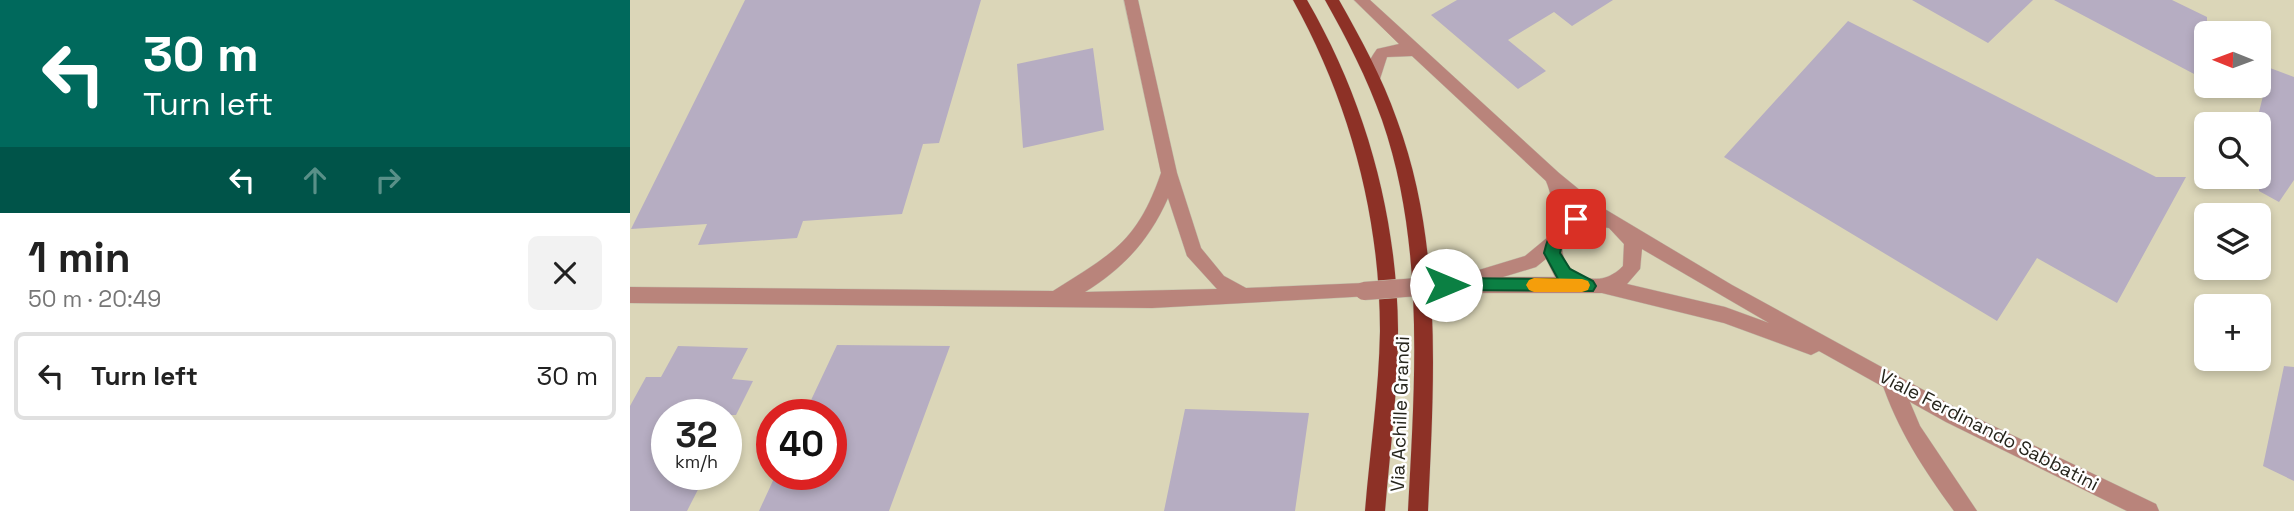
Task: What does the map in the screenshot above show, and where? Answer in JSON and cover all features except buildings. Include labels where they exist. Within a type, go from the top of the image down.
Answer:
[{"type":"main road","name":"Via Achille Grandi","points":[[1300,0],[1326,46],[1352,109],[1373,187],[1382,243],[1388,306],[1375,511]]},
{"type":"main road","name":"Via Achille Grandi","points":[[1332,0],[1349,26],[1374,78],[1396,139],[1421,266],[1425,382],[1418,511]]},
{"type":"street","points":[[1131,0],[1169,173],[1194,251],[1218,281],[1246,298]]},
{"type":"street","points":[[1361,0],[1583,204],[1726,290],[1867,368]]},
{"type":"street","points":[[1374,78],[1376,62],[1382,53],[1401,48],[1418,51]]},
{"type":"street","points":[[1056,298],[1091,281],[1130,248],[1161,202],[1169,173]]},
{"type":"street","points":[[1553,178],[1561,198],[1563,214],[1552,253],[1564,274],[1594,286],[1725,315],[1867,368]]},
{"type":"street","points":[[630,295],[1152,300],[1246,298],[1446,285],[1594,286],[1614,283],[1631,269],[1634,248],[1618,225],[1587,217],[1564,225],[1555,238],[1530,261],[1503,272],[1446,285]]},
{"type":"street","name":"Viale Ferdinando Sabbatini","points":[[1867,368],[1953,415],[2149,511]]},
{"type":"street","points":[[1891,380],[1897,402],[1927,456],[1967,511]]},
{"type":"shaded area","points":[[630,0],[2294,0],[2294,511],[630,511]]},
{"type":"slow traffic","points":[[1534,285],[1582,285]]},
{"type":"route","points":[[1446,285],[1588,286],[1564,274],[1552,253],[1557,233],[1564,225],[1576,219]]}]
